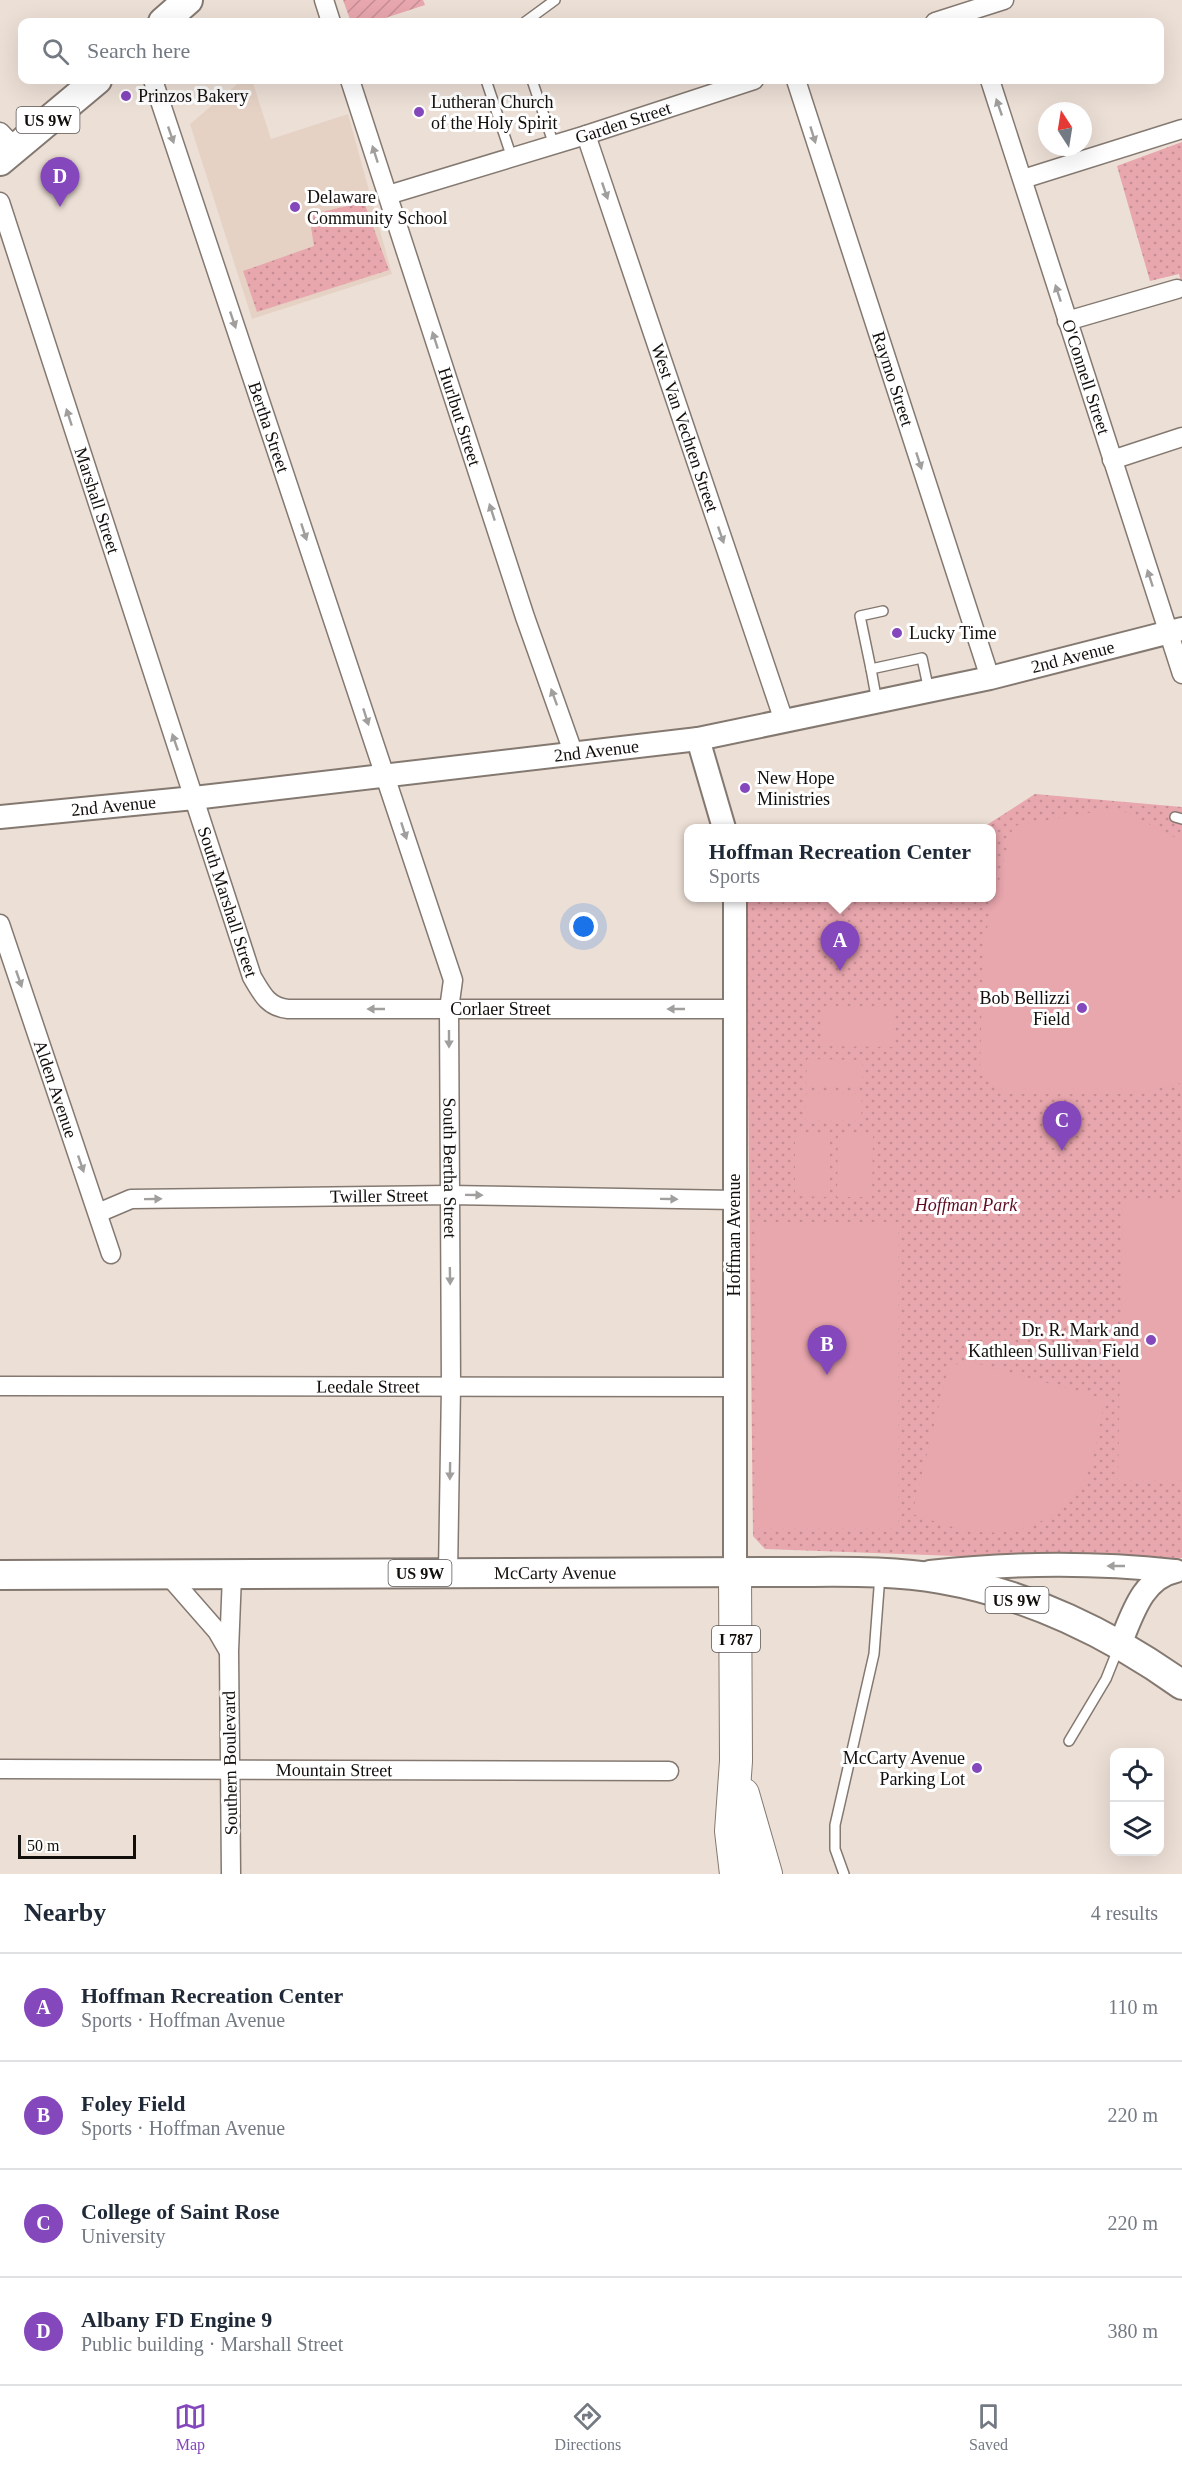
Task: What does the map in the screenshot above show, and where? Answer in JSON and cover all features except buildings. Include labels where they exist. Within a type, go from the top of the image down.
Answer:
[{"type":"highway","name":"I 787","points":[[735,1573],[736,1761],[731,1831],[736,1874]]},
{"type":"highway","name":"I 787","points":[[736,1761],[749,1818],[766,1874]]},
{"type":"main road","name":"US 9W","points":[[5,147],[92,84]]},
{"type":"main road","name":"US 9W","points":[[894,1574],[969,1585],[1019,1600],[1120,1644],[1182,1685]]},
{"type":"main road","name":"McCarty Avenue","points":[[232,1575],[894,1574]]},
{"type":"main road","name":"US 9W","points":[[0,1575],[232,1575]]},
{"type":"street","points":[[324,0],[330,18]]},
{"type":"street","points":[[948,18],[1004,0]]},
{"type":"street","name":"Bertha Street","points":[[154,84],[385,776]]},
{"type":"street","name":"Hurlbut Street","points":[[351,84],[525,616],[573,752]]},
{"type":"street","name":"Garden Street","points":[[388,195],[586,135],[742,84]]},
{"type":"street","name":"Raymo Street","points":[[797,84],[990,678]]},
{"type":"street","name":"O'Connell Street","points":[[991,84],[1112,460],[1175,632],[1182,674]]},
{"type":"street","points":[[1023,179],[1182,129]]},
{"type":"street","name":"West Van Vechten Street","points":[[586,135],[784,721]]},
{"type":"street","name":"Marshall Street","points":[[0,202],[194,798]]},
{"type":"street","points":[[1067,321],[1177,289]]},
{"type":"street","points":[[1112,460],[1182,437]]},
{"type":"street","name":"2nd Avenue","points":[[2,811],[194,798],[698,739],[990,678],[1175,632]]},
{"type":"street","points":[[698,739],[723,824]]},
{"type":"street","name":"South Bertha Street","points":[[385,776],[453,980],[449,1009],[451,1386],[448,1573]]},
{"type":"street","name":"South Marshall Street","points":[[194,798],[252,977],[265,1000],[270,1003]]},
{"type":"street","name":"Hoffman Avenue","points":[[735,902],[735,1573]]},
{"type":"street","name":"Alden Avenue","points":[[0,924],[111,1254]]},
{"type":"street","name":"Corlaer Street","points":[[270,1003],[277,1008],[288,1009],[734,1009]]},
{"type":"street","name":"Twiller Street","points":[[98,1213],[131,1199],[449,1195],[735,1200]]},
{"type":"street","name":"Leedale Street","points":[[0,1386],[734,1387]]},
{"type":"street","points":[[894,1574],[990,1566],[1129,1566],[1178,1571]]},
{"type":"street","points":[[1120,1644],[1145,1590],[1156,1579],[1178,1571]]},
{"type":"street","points":[[168,1575],[218,1631],[229,1651]]},
{"type":"street","name":"Southern Boulevard","points":[[231,1874],[229,1651],[232,1575]]},
{"type":"street","name":"Mountain Street","points":[[0,1769],[669,1771]]},
{"type":"lane","points":[[530,18],[555,0]]},
{"type":"lane","points":[[487,84],[512,158]]},
{"type":"lane","points":[[533,84],[554,145]]},
{"type":"lane","points":[[877,702],[860,616],[883,611]]},
{"type":"lane","points":[[871,669],[922,658],[929,691]]},
{"type":"lane","points":[[844,1874],[835,1849],[835,1825],[877,1635],[894,1574]]},
{"type":"lane","points":[[1069,1741],[1106,1679],[1120,1644]]},
{"type":"shaded area","name":"Delaware Community School","points":[[237,84],[253,84],[271,139],[348,114],[392,274],[252,319],[190,124]]},
{"type":"green space","points":[[343,0],[423,0],[425,5],[385,18],[350,18]]},
{"type":"green space","points":[[1182,142],[1182,284],[1179,274],[1150,281],[1117,166]]},
{"type":"green space","points":[[364,202],[389,270],[257,312],[243,271],[314,246],[309,215]]},
{"type":"green space","name":"Hoffman Park","points":[[1035,794],[1182,807],[1182,1558],[956,1556],[765,1549],[753,1536],[746,902],[996,902],[996,824],[988,824]]},
{"type":"green space","name":"Bob Bellizzi Field","points":[[1117,808],[1182,841],[1182,1083],[1132,1094],[1000,1094],[980,1072],[983,944],[994,902],[996,902],[996,893],[1013,826]]},
{"type":"green space","points":[[822,1006],[893,1007],[893,1047],[821,1046]]},
{"type":"green space","points":[[807,1059],[862,1060],[862,1086],[806,1086]]},
{"type":"green space","points":[[806,1094],[862,1094],[861,1120],[806,1120]]},
{"type":"green space","points":[[795,1135],[830,1135],[830,1197],[795,1196]]},
{"type":"green space","points":[[838,1135],[873,1135],[872,1197],[837,1197]]},
{"type":"green space","name":"Dr. R. Mark and Kathleen Sullivan Field","points":[[1123,1199],[1182,1200],[1182,1480],[1118,1480]]},
{"type":"green space","points":[[755,1222],[898,1222],[898,1528],[755,1528]]},
{"type":"green space","points":[[965,1360],[1105,1399],[1097,1442],[1083,1483],[1073,1498],[1060,1509],[1031,1526],[997,1532],[979,1532],[912,1514],[948,1369]]},
{"type":"place","name":"Prinzos Bakery","points":[[126,96]]},
{"type":"place","name":"Lutheran Church of the Holy Spirit","points":[[419,112]]},
{"type":"place","name":"Albany FD Engine 9","points":[[60,207]]},
{"type":"place","name":"Delaware Community School","points":[[295,207]]},
{"type":"place","name":"Lucky Time","points":[[897,633]]},
{"type":"place","name":"New Hope Ministries","points":[[745,788]]},
{"type":"place","name":"Hoffman Recreation Center","points":[[840,971]]},
{"type":"place","name":"Bob Bellizzi Field","points":[[1082,1008]]},
{"type":"place","name":"College of Saint Rose","points":[[1062,1151]]},
{"type":"place","name":"Dr. R. Mark and Kathleen Sullivan Field","points":[[1151,1340]]},
{"type":"place","name":"Foley Field","points":[[827,1375]]},
{"type":"place","name":"McCarty Avenue Parking Lot","points":[[977,1768]]}]
